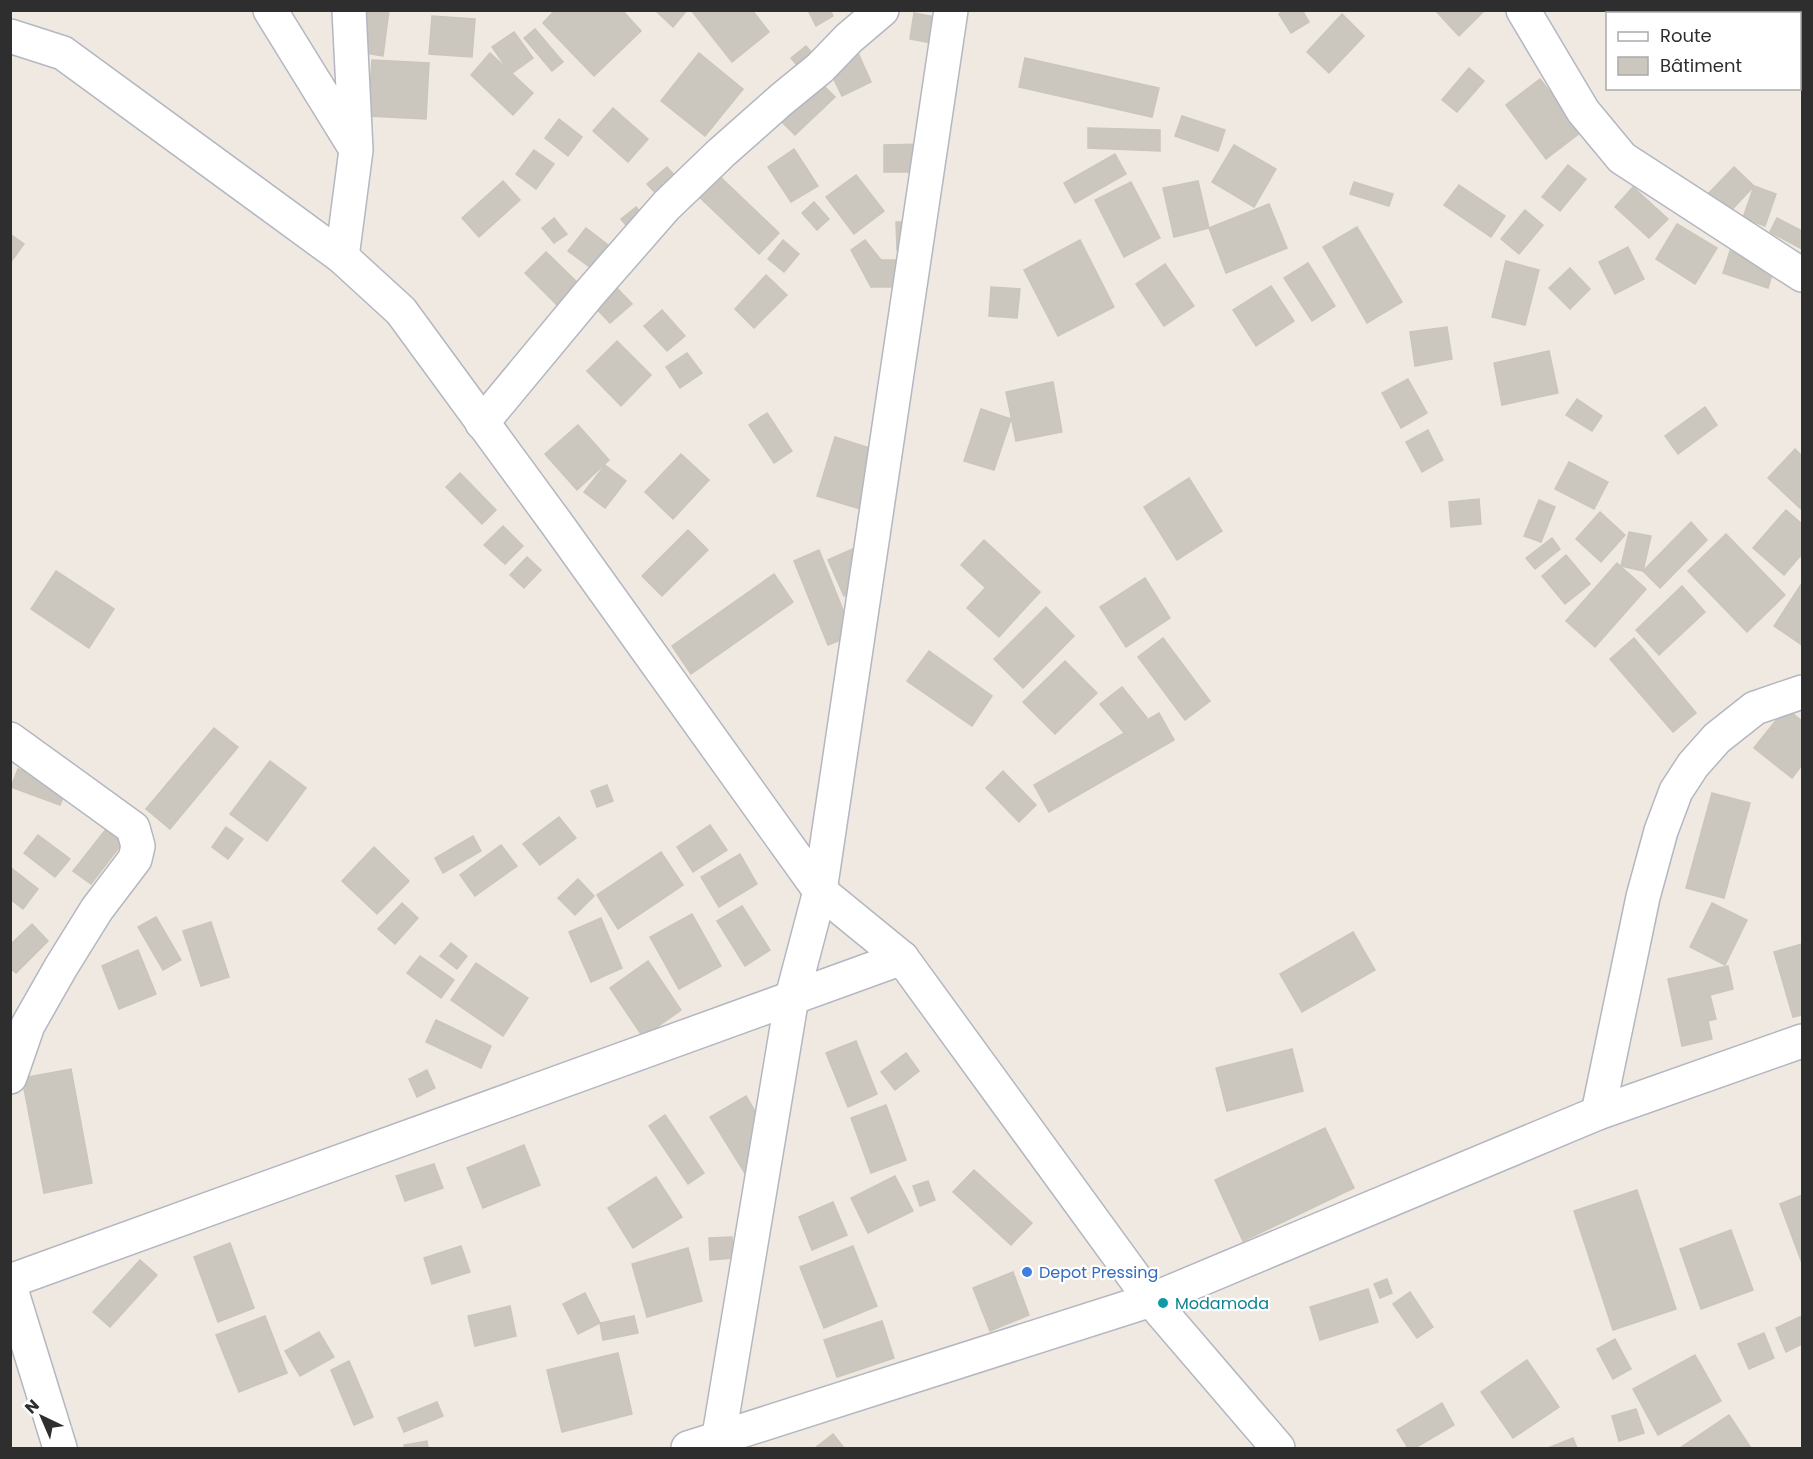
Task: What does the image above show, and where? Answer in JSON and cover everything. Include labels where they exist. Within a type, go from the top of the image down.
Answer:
[{"type":"street","points":[[270,10],[356,150]]},
{"type":"street","points":[[342,257],[356,150],[349,10]]},
{"type":"street","points":[[482,423],[589,294],[666,206],[721,153],[820,68],[849,38],[882,10]]},
{"type":"street","points":[[951,10],[820,891],[792,997],[707,1445],[1151,1300],[1598,1113],[1803,1041]]},
{"type":"street","points":[[1522,10],[1583,111],[1622,158],[1803,275]]},
{"type":"street","points":[[10,36],[63,53],[342,257],[401,311],[820,891],[902,958],[1151,1300],[1278,1449]]},
{"type":"street","points":[[1598,1113],[1643,897],[1661,831],[1677,791],[1693,765],[1717,738],[1755,708],[1803,692]]},
{"type":"street","points":[[10,739],[133,828],[138,846],[135,859],[97,909],[61,966],[28,1026],[10,1077]]},
{"type":"street","points":[[10,1281],[902,958]]},
{"type":"street","points":[[10,1286],[60,1449]]},
{"type":"building","points":[[364,10],[389,10],[383,56],[358,52]]},
{"type":"building","points":[[555,10],[622,10],[641,31],[594,76],[543,23]]},
{"type":"building","points":[[655,10],[687,10],[673,27]]},
{"type":"building","points":[[691,10],[752,10],[769,32],[732,62]]},
{"type":"building","points":[[808,10],[830,10],[833,16],[816,26]]},
{"type":"building","points":[[1283,10],[1302,10],[1309,22],[1291,33],[1279,14]]},
{"type":"building","points":[[1435,10],[1485,10],[1459,36]]},
{"type":"building","points":[[914,13],[962,22],[958,48],[910,39]]},
{"type":"building","points":[[1342,14],[1364,36],[1329,73],[1307,52]]},
{"type":"building","points":[[432,16],[475,19],[472,57],[429,54]]},
{"type":"building","points":[[535,29],[563,62],[552,71],[524,38]]},
{"type":"building","points":[[514,32],[533,58],[511,74],[492,47]]},
{"type":"building","points":[[806,46],[816,58],[801,70],[791,58]]},
{"type":"building","points":[[490,53],[533,93],[513,115],[471,75]]},
{"type":"building","points":[[699,53],[743,89],[705,136],[661,101]]},
{"type":"building","points":[[858,53],[871,82],[842,96],[828,67]]},
{"type":"building","points":[[1025,58],[1159,88],[1152,117],[1019,87]]},
{"type":"building","points":[[372,60],[429,63],[426,119],[368,116]]},
{"type":"building","points":[[1469,68],[1484,81],[1457,112],[1442,100]]},
{"type":"building","points":[[817,79],[835,97],[795,135],[777,117]]},
{"type":"building","points":[[1540,79],[1581,132],[1546,159],[1506,105]]},
{"type":"building","points":[[613,108],[648,139],[628,162],[593,131]]},
{"type":"building","points":[[1182,116],[1225,130],[1218,151],[1175,136]]},
{"type":"building","points":[[559,119],[582,137],[568,156],[545,138]]},
{"type":"building","points":[[1088,128],[1160,130],[1160,151],[1088,148]]},
{"type":"building","points":[[925,144],[925,172],[884,172],[884,145]]},
{"type":"building","points":[[1234,145],[1276,169],[1254,207],[1212,182]]},
{"type":"building","points":[[794,149],[818,186],[791,202],[768,167]]},
{"type":"building","points":[[534,150],[554,164],[536,189],[516,174]]},
{"type":"building","points":[[1115,154],[1126,174],[1075,203],[1064,183]]},
{"type":"building","points":[[1568,165],[1586,179],[1560,211],[1542,197]]},
{"type":"building","points":[[667,167],[681,183],[662,200],[647,184]]},
{"type":"building","points":[[1734,167],[1754,186],[1726,216],[1706,196]]},
{"type":"building","points":[[713,170],[779,233],[759,254],[693,191]]},
{"type":"building","points":[[856,175],[884,211],[854,234],[826,197]]},
{"type":"building","points":[[503,181],[520,200],[479,237],[462,218]]},
{"type":"building","points":[[1198,181],[1209,228],[1174,237],[1163,188]]},
{"type":"building","points":[[1131,182],[1160,238],[1124,257],[1095,200]]},
{"type":"building","points":[[1354,182],[1393,194],[1389,206],[1350,194]]},
{"type":"building","points":[[1459,185],[1505,216],[1491,237],[1444,205]]},
{"type":"building","points":[[1754,186],[1776,194],[1765,226],[1743,218]]},
{"type":"building","points":[[1633,187],[1668,219],[1649,238],[1615,207]]},
{"type":"building","points":[[814,202],[829,219],[817,230],[802,213]]},
{"type":"building","points":[[1269,204],[1287,248],[1226,273],[1209,228]]},
{"type":"building","points":[[636,207],[646,218],[631,231],[621,219]]},
{"type":"building","points":[[1525,210],[1543,225],[1519,254],[1501,239]]},
{"type":"building","points":[[554,218],[567,234],[554,243],[542,228]]},
{"type":"building","points":[[1777,218],[1802,231],[1802,249],[1770,232]]},
{"type":"building","points":[[896,222],[919,222],[919,250],[897,250]]},
{"type":"building","points":[[1677,224],[1717,248],[1695,284],[1656,259]]},
{"type":"building","points":[[1357,227],[1402,302],[1367,323],[1323,247]]},
{"type":"building","points":[[586,228],[608,245],[591,268],[568,251]]},
{"type":"building","points":[[10,234],[24,244],[10,263]]},
{"type":"building","points":[[783,240],[799,254],[784,272],[768,259]]},
{"type":"building","points":[[865,240],[881,260],[916,260],[916,287],[871,287],[851,250]]},
{"type":"building","points":[[1080,240],[1114,307],[1058,336],[1024,270]]},
{"type":"building","points":[[1628,247],[1644,279],[1615,294],[1599,262]]},
{"type":"building","points":[[1730,251],[1775,265],[1768,288],[1723,273]]},
{"type":"building","points":[[546,252],[580,285],[559,307],[525,273]]},
{"type":"building","points":[[1506,261],[1539,270],[1525,325],[1492,317]]},
{"type":"building","points":[[1308,263],[1335,306],[1312,321],[1284,278]]},
{"type":"building","points":[[1165,264],[1194,306],[1164,326],[1136,284]]},
{"type":"building","points":[[1570,268],[1590,289],[1570,309],[1549,288]]},
{"type":"building","points":[[766,275],[787,295],[754,328],[735,309]]},
{"type":"building","points":[[1271,286],[1294,321],[1256,346],[1233,310]]},
{"type":"building","points":[[991,287],[1020,289],[1017,318],[989,316]]},
{"type":"building","points":[[617,288],[632,304],[610,323],[595,307]]},
{"type":"building","points":[[662,310],[685,336],[667,351],[644,326]]},
{"type":"building","points":[[1447,327],[1452,359],[1415,366],[1410,332]]},
{"type":"building","points":[[617,341],[651,375],[621,406],[587,371]]},
{"type":"building","points":[[1549,351],[1558,393],[1502,405],[1494,363]]},
{"type":"building","points":[[687,353],[702,373],[680,388],[666,367]]},
{"type":"building","points":[[1408,379],[1427,413],[1401,428],[1382,393]]},
{"type":"building","points":[[1053,382],[1062,432],[1016,441],[1006,392]]},
{"type":"building","points":[[1577,399],[1602,416],[1592,431],[1566,415]]},
{"type":"building","points":[[1705,407],[1717,425],[1678,454],[1665,436]]},
{"type":"building","points":[[981,409],[1011,419],[994,470],[964,461]]},
{"type":"building","points":[[767,413],[792,451],[774,463],[749,425]]},
{"type":"building","points":[[578,425],[609,460],[577,490],[545,454]]},
{"type":"building","points":[[1428,430],[1443,460],[1422,472],[1406,442]]},
{"type":"building","points":[[835,437],[885,453],[867,511],[817,496]]},
{"type":"building","points":[[1795,449],[1802,456],[1802,510],[1768,478]]},
{"type":"building","points":[[681,454],[709,480],[673,519],[645,492]]},
{"type":"building","points":[[1569,462],[1608,482],[1594,509],[1555,489]]},
{"type":"building","points":[[605,465],[626,481],[605,508],[584,492]]},
{"type":"building","points":[[460,473],[496,510],[482,524],[446,487]]},
{"type":"building","points":[[1189,478],[1222,531],[1177,560],[1144,507]]},
{"type":"building","points":[[1479,499],[1481,524],[1451,527],[1449,502]]},
{"type":"building","points":[[1539,500],[1555,507],[1541,542],[1524,536]]},
{"type":"building","points":[[1786,510],[1802,524],[1802,554],[1784,575],[1753,548]]},
{"type":"building","points":[[1600,512],[1625,535],[1601,562],[1576,539]]},
{"type":"building","points":[[1691,522],[1707,540],[1660,588],[1643,571]]},
{"type":"building","points":[[503,526],[523,546],[505,564],[484,545]]},
{"type":"building","points":[[688,530],[708,550],[662,596],[642,576]]},
{"type":"building","points":[[1629,532],[1651,536],[1643,571],[1621,566]]},
{"type":"building","points":[[1726,534],[1785,595],[1747,632],[1688,571]]},
{"type":"building","points":[[1552,538],[1560,549],[1535,569],[1526,558]]},
{"type":"building","points":[[984,540],[1040,592],[1017,617],[961,565]]},
{"type":"building","points":[[855,548],[872,584],[844,596],[828,560]]},
{"type":"building","points":[[819,550],[853,635],[828,645],[794,561]]},
{"type":"building","points":[[1566,555],[1590,584],[1565,604],[1542,576]]},
{"type":"building","points":[[527,557],[541,570],[524,588],[510,575]]},
{"type":"building","points":[[1617,563],[1646,589],[1595,647],[1566,621]]},
{"type":"building","points":[[56,571],[114,609],[89,648],[31,609]]},
{"type":"building","points":[[774,574],[793,602],[691,674],[672,646]]},
{"type":"building","points":[[1145,578],[1170,618],[1126,647],[1100,607]]},
{"type":"building","points":[[1802,583],[1802,645],[1774,626]]},
{"type":"building","points":[[1682,586],[1705,612],[1659,655],[1636,630]]},
{"type":"building","points":[[985,588],[1017,617],[999,637],[967,608]]},
{"type":"building","points":[[1046,607],[1074,636],[1023,688],[994,659]]},
{"type":"building","points":[[1163,638],[1210,701],[1185,720],[1138,657]]},
{"type":"building","points":[[1634,638],[1696,713],[1673,732],[1610,659]]},
{"type":"building","points":[[929,651],[992,696],[972,726],[907,681]]},
{"type":"building","points":[[1065,661],[1097,693],[1055,734],[1023,702]]},
{"type":"building","points":[[1122,687],[1147,718],[1126,735],[1100,704]]},
{"type":"building","points":[[1786,708],[1802,721],[1802,765],[1792,778],[1754,748]]},
{"type":"building","points":[[1159,713],[1174,740],[1049,812],[1034,785]]},
{"type":"building","points":[[214,728],[238,747],[170,829],[146,809]]},
{"type":"building","points":[[270,761],[306,788],[267,841],[230,814]]},
{"type":"building","points":[[18,769],[67,787],[60,805],[11,787]]},
{"type":"building","points":[[1003,771],[1036,805],[1019,822],[986,788]]},
{"type":"building","points":[[607,785],[613,801],[597,807],[591,791]]},
{"type":"building","points":[[1712,793],[1750,803],[1724,898],[1686,888]]},
{"type":"building","points":[[559,817],[576,838],[540,865],[523,844]]},
{"type":"building","points":[[110,824],[127,837],[91,884],[73,871]]},
{"type":"building","points":[[710,825],[727,850],[693,872],[677,847]]},
{"type":"building","points":[[226,827],[243,839],[228,859],[212,847]]},
{"type":"building","points":[[38,835],[70,859],[55,877],[24,853]]},
{"type":"building","points":[[473,836],[481,851],[443,873],[435,858]]},
{"type":"building","points":[[501,845],[517,866],[475,896],[460,875]]},
{"type":"building","points":[[374,847],[409,881],[377,914],[342,881]]},
{"type":"building","points":[[661,852],[683,885],[618,929],[597,895]]},
{"type":"building","points":[[740,854],[757,884],[719,907],[701,877]]},
{"type":"building","points":[[10,867],[38,889],[23,909],[10,899]]},
{"type":"building","points":[[578,879],[594,896],[575,915],[558,898]]},
{"type":"building","points":[[402,903],[418,918],[395,944],[378,929]]},
{"type":"building","points":[[1712,903],[1747,920],[1725,965],[1690,947]]},
{"type":"building","points":[[742,906],[770,950],[745,966],[717,921]]},
{"type":"building","points":[[692,914],[721,966],[679,989],[650,937]]},
{"type":"building","points":[[156,917],[181,960],[163,970],[138,927]]},
{"type":"building","points":[[601,918],[622,968],[591,982],[569,932]]},
{"type":"building","points":[[211,922],[229,977],[201,986],[183,931]]},
{"type":"building","points":[[32,924],[48,941],[16,973],[10,968],[10,945]]},
{"type":"building","points":[[1353,932],[1375,970],[1302,1012],[1280,974]]},
{"type":"building","points":[[451,943],[467,956],[457,969],[440,956]]},
{"type":"building","points":[[1802,944],[1802,1015],[1793,1017],[1774,952]]},
{"type":"building","points":[[138,950],[156,994],[119,1009],[102,966]]},
{"type":"building","points":[[420,956],[454,980],[441,998],[407,973]]},
{"type":"building","points":[[648,961],[681,1010],[643,1037],[610,988]]},
{"type":"building","points":[[476,963],[528,998],[503,1036],[451,1000]]},
{"type":"building","points":[[1728,966],[1733,989],[1710,995],[1716,1019],[1708,1021],[1712,1039],[1682,1046],[1668,979]]},
{"type":"building","points":[[436,1020],[491,1046],[481,1068],[426,1042]]},
{"type":"building","points":[[856,1041],[877,1094],[848,1107],[826,1053]]},
{"type":"building","points":[[1292,1049],[1303,1091],[1227,1111],[1216,1068]]},
{"type":"building","points":[[906,1053],[919,1071],[895,1090],[881,1072]]},
{"type":"building","points":[[71,1069],[92,1183],[44,1193],[22,1078]]},
{"type":"building","points":[[427,1070],[435,1088],[417,1097],[409,1079]]},
{"type":"building","points":[[746,1096],[780,1154],[746,1175],[710,1117]]},
{"type":"building","points":[[886,1105],[906,1160],[871,1173],[851,1118]]},
{"type":"building","points":[[665,1115],[704,1173],[688,1184],[649,1126]]},
{"type":"building","points":[[1325,1128],[1354,1188],[1243,1241],[1215,1180]]},
{"type":"building","points":[[524,1145],[540,1185],[483,1208],[467,1168]]},
{"type":"building","points":[[434,1164],[443,1188],[405,1201],[396,1176]]},
{"type":"building","points":[[974,1170],[1032,1223],[1011,1245],[953,1192]]},
{"type":"building","points":[[895,1176],[913,1211],[868,1233],[851,1198]]},
{"type":"building","points":[[656,1177],[682,1217],[633,1248],[608,1208]]},
{"type":"building","points":[[928,1181],[935,1200],[920,1206],[913,1186]]},
{"type":"building","points":[[1637,1190],[1676,1309],[1613,1330],[1574,1211]]},
{"type":"building","points":[[1802,1195],[1802,1263],[1780,1204]]},
{"type":"building","points":[[833,1202],[847,1235],[812,1250],[799,1217]]},
{"type":"building","points":[[1731,1230],[1753,1290],[1701,1309],[1680,1249]]},
{"type":"building","points":[[732,1237],[733,1258],[710,1260],[709,1238]]},
{"type":"building","points":[[230,1243],[254,1308],[218,1322],[194,1257]]},
{"type":"building","points":[[461,1246],[470,1272],[432,1284],[424,1258]]},
{"type":"building","points":[[853,1246],[877,1306],[824,1328],[800,1267]]},
{"type":"building","points":[[688,1248],[702,1301],[647,1317],[632,1264]]},
{"type":"building","points":[[140,1260],[157,1275],[110,1327],[93,1312]]},
{"type":"building","points":[[1013,1272],[1029,1315],[990,1331],[973,1288]]},
{"type":"building","points":[[1387,1279],[1392,1293],[1380,1298],[1374,1284]]},
{"type":"building","points":[[1368,1289],[1378,1322],[1320,1340],[1310,1307]]},
{"type":"building","points":[[1410,1292],[1433,1327],[1417,1338],[1393,1304]]},
{"type":"building","points":[[585,1293],[600,1323],[578,1334],[563,1304]]},
{"type":"building","points":[[510,1306],[516,1336],[475,1346],[468,1316]]},
{"type":"building","points":[[265,1316],[287,1373],[239,1392],[216,1335]]},
{"type":"building","points":[[634,1316],[638,1333],[603,1340],[600,1323]]},
{"type":"building","points":[[1802,1316],[1802,1344],[1786,1352],[1776,1328]]},
{"type":"building","points":[[882,1321],[894,1358],[837,1377],[824,1340]]},
{"type":"building","points":[[319,1332],[334,1357],[300,1376],[285,1351]]},
{"type":"building","points":[[1764,1333],[1774,1358],[1749,1369],[1738,1344]]},
{"type":"building","points":[[1615,1339],[1631,1369],[1613,1379],[1597,1349]]},
{"type":"building","points":[[618,1353],[632,1414],[562,1432],[547,1370]]},
{"type":"building","points":[[1695,1355],[1721,1401],[1658,1435],[1633,1389]]},
{"type":"building","points":[[1527,1360],[1559,1407],[1513,1438],[1481,1392]]},
{"type":"building","points":[[349,1361],[373,1417],[354,1425],[331,1370]]},
{"type":"building","points":[[437,1402],[443,1416],[404,1432],[398,1418]]},
{"type":"building","points":[[1442,1403],[1454,1425],[1415,1448],[1408,1448],[1397,1430]]},
{"type":"building","points":[[1636,1409],[1644,1433],[1619,1441],[1612,1416]]},
{"type":"building","points":[[1729,1415],[1751,1448],[1680,1448]]},
{"type":"building","points":[[833,1434],[844,1448],[815,1448]]},
{"type":"building","points":[[1573,1438],[1577,1448],[1548,1448]]},
{"type":"building","points":[[427,1441],[428,1448],[405,1448],[404,1445]]},
{"type":"place","name":"Depot Pressing","points":[[1027,1272]]},
{"type":"place","name":"Modamoda","points":[[1163,1303]]}]
